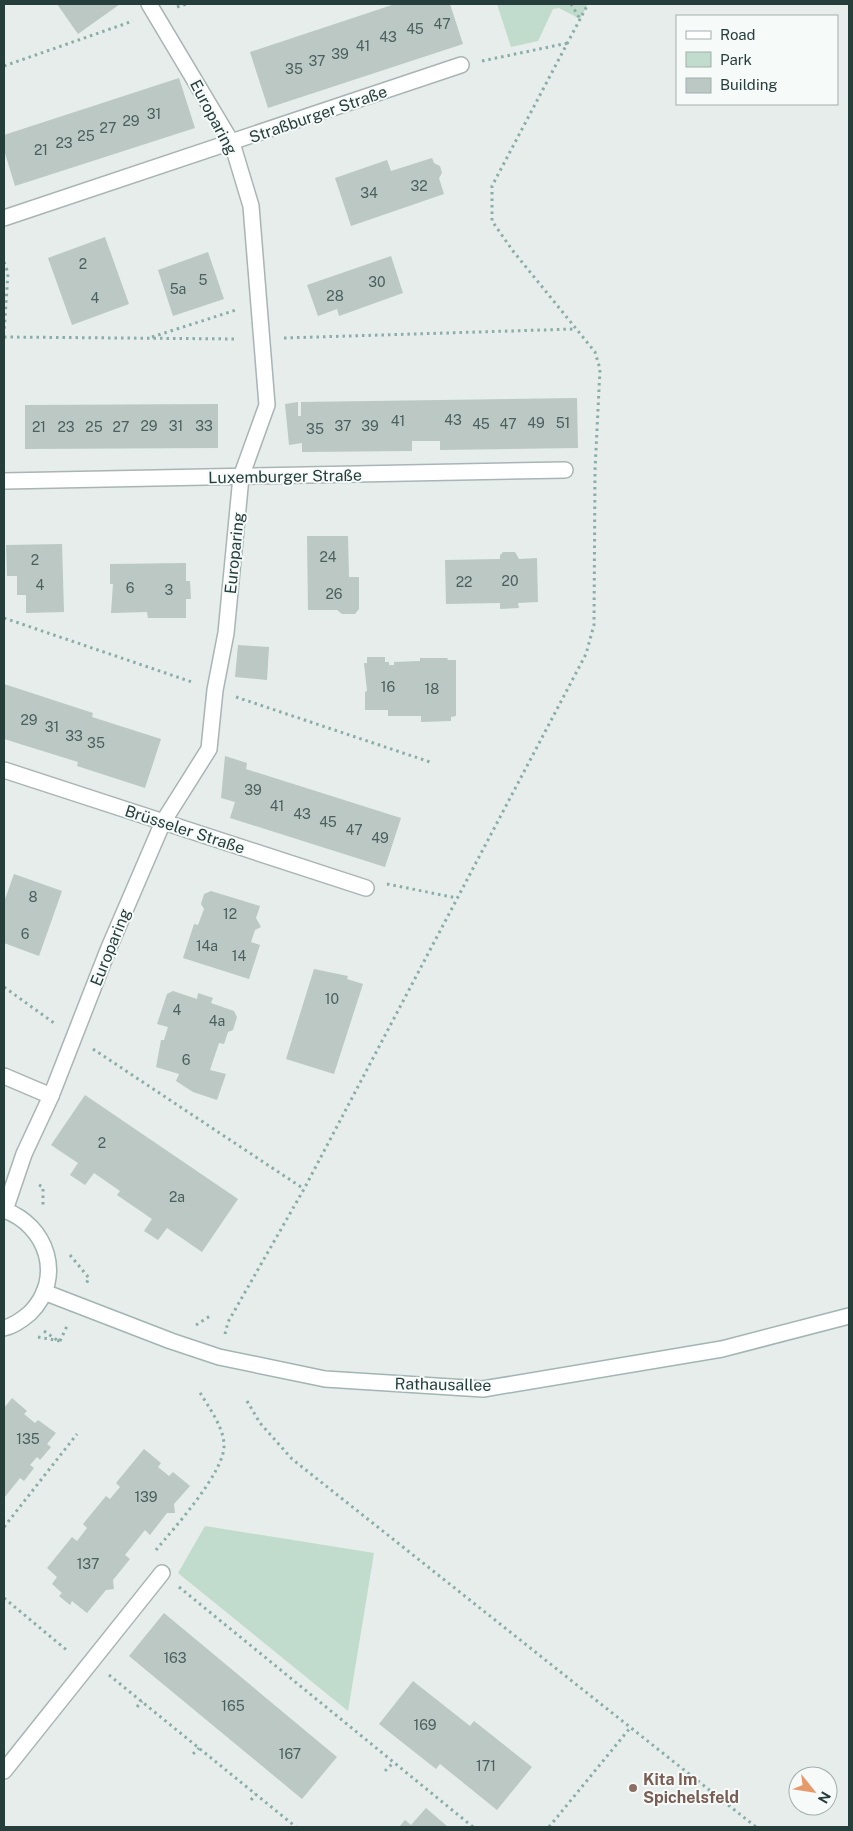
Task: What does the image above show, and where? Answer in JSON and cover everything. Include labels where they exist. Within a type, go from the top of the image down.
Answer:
[{"type":"street","name":"Europaring","points":[[4,1210],[24,1154],[51,1096],[108,950],[163,822],[209,749],[215,690],[226,633],[241,477],[267,405],[251,206],[232,143],[152,9]]},
{"type":"street","name":"Straßburger Straße","points":[[4,218],[460,65]]},
{"type":"street","name":"Luxemburger Straße","points":[[4,481],[566,470]]},
{"type":"street","name":"Brüsseler Straße","points":[[4,770],[366,888]]},
{"type":"street","points":[[4,1076],[51,1096]]},
{"type":"street","points":[[4,1210],[24,1219],[38,1234],[47,1253],[49,1273],[44,1292],[36,1306],[24,1318],[4,1328]]},
{"type":"street","name":"Rathausallee","points":[[44,1292],[171,1341],[219,1357],[325,1379],[483,1389],[722,1350],[849,1316]]},
{"type":"street","points":[[4,1771],[162,1573]]},
{"type":"path","points":[[4,66],[152,9],[187,4]]},
{"type":"path","points":[[571,4],[580,19]]},
{"type":"path","points":[[228,1322],[304,1190],[457,898],[493,835],[586,654],[594,625],[595,470],[600,368],[595,352],[513,251],[492,221],[492,186],[588,4]]},
{"type":"path","points":[[460,65],[569,42]]},
{"type":"path","points":[[4,262],[8,273],[4,335],[261,339],[576,329]]},
{"type":"path","points":[[149,338],[258,303]]},
{"type":"path","points":[[366,888],[390,883],[457,898]]},
{"type":"path","points":[[4,987],[304,1190]]},
{"type":"path","points":[[199,1391],[216,1419],[224,1444],[219,1468],[148,1561],[473,1827]]},
{"type":"path","points":[[247,1401],[260,1423],[292,1459],[756,1827]]},
{"type":"path","points":[[4,1527],[77,1434]]},
{"type":"path","points":[[4,1598],[76,1658],[102,1669],[296,1827]]},
{"type":"path","points":[[137,1707],[142,1701]]},
{"type":"path","points":[[549,1827],[630,1728]]},
{"type":"path","points":[[193,1754],[198,1748]]},
{"type":"path","points":[[385,1772],[394,1762]]},
{"type":"path","points":[[251,1800],[256,1794]]},
{"type":"green space","points":[[497,4],[588,4],[580,19],[559,8],[553,9],[538,41],[511,47]]},
{"type":"green space","points":[[205,1526],[374,1553],[348,1711],[178,1573]]},
{"type":"building","points":[[57,4],[120,4],[78,34]]},
{"type":"building","points":[[395,4],[450,4],[463,44],[268,108],[250,52]]},
{"type":"building","points":[[179,78],[195,128],[15,186],[4,150],[4,135]]},
{"type":"building","points":[[432,158],[434,163],[440,166],[442,173],[439,178],[444,194],[351,226],[335,178],[387,160],[391,171]]},
{"type":"building","points":[[105,237],[129,304],[72,325],[48,258]]},
{"type":"building","points":[[208,252],[224,299],[173,316],[158,270]]},
{"type":"building","points":[[391,256],[403,293],[339,316],[337,309],[318,316],[307,285]]},
{"type":"building","points":[[577,398],[578,448],[440,450],[440,441],[412,441],[412,451],[302,452],[302,443],[289,445],[285,404],[298,402],[298,416],[301,416],[301,402]]},
{"type":"building","points":[[218,404],[218,448],[25,449],[25,405]]},
{"type":"building","points":[[307,536],[348,536],[349,577],[359,577],[359,609],[355,614],[342,614],[337,610],[308,610]]},
{"type":"building","points":[[62,544],[64,612],[26,613],[26,595],[17,595],[17,576],[7,576],[6,545]]},
{"type":"building","points":[[503,552],[515,552],[519,559],[537,558],[538,602],[518,603],[519,608],[500,609],[500,603],[446,604],[445,560],[500,559],[500,555]]},
{"type":"building","points":[[186,563],[186,581],[190,581],[191,599],[186,599],[186,618],[148,618],[147,612],[111,613],[113,584],[110,584],[110,564]]},
{"type":"building","points":[[238,645],[269,647],[267,680],[235,677]]},
{"type":"building","points":[[367,657],[385,657],[385,662],[389,662],[389,665],[394,665],[394,662],[420,661],[420,658],[448,658],[447,660],[456,660],[456,716],[451,717],[451,721],[421,722],[421,716],[388,716],[388,710],[365,710],[365,692],[367,691],[364,663],[367,663]]},
{"type":"building","points":[[4,684],[93,713],[92,717],[161,739],[145,788],[77,766],[78,762],[4,739]]},
{"type":"building","points":[[225,756],[247,763],[246,769],[401,818],[385,867],[230,818],[235,802],[221,798]]},
{"type":"building","points":[[14,874],[62,891],[39,956],[4,943],[4,902]]},
{"type":"building","points":[[211,891],[260,906],[256,918],[261,927],[255,930],[251,942],[260,945],[249,979],[183,958],[194,924],[198,925],[204,909],[201,904],[204,894]]},
{"type":"building","points":[[314,969],[348,976],[347,979],[363,984],[334,1074],[286,1059]]},
{"type":"building","points":[[173,991],[197,999],[198,993],[213,998],[211,1003],[234,1011],[237,1017],[233,1030],[228,1032],[224,1044],[219,1043],[210,1070],[226,1074],[217,1100],[193,1092],[176,1081],[179,1074],[156,1067],[161,1040],[164,1040],[168,1027],[157,1024],[167,994]]},
{"type":"building","points":[[85,1095],[238,1199],[202,1252],[167,1228],[158,1240],[144,1231],[152,1219],[117,1195],[120,1191],[94,1173],[85,1185],[70,1175],[78,1163],[51,1145]]},
{"type":"building","points":[[12,1398],[27,1411],[24,1414],[35,1423],[38,1420],[56,1433],[47,1444],[51,1447],[40,1460],[37,1457],[30,1465],[34,1468],[24,1481],[20,1478],[4,1498],[4,1408]]},
{"type":"building","points":[[144,1449],[161,1463],[158,1467],[169,1476],[173,1472],[190,1486],[174,1504],[175,1513],[167,1513],[150,1535],[145,1530],[125,1555],[130,1559],[113,1580],[114,1589],[106,1590],[87,1613],[72,1601],[70,1605],[59,1596],[62,1593],[52,1584],[57,1577],[47,1568],[72,1537],[77,1541],[87,1528],[83,1524],[106,1496],[110,1499],[120,1487],[116,1483]]},
{"type":"building","points":[[164,1613],[337,1757],[302,1799],[129,1656]]},
{"type":"building","points":[[413,1681],[470,1726],[474,1721],[532,1767],[497,1810],[440,1764],[436,1769],[379,1724]]},
{"type":"building","points":[[426,1808],[448,1827],[399,1827],[405,1820],[411,1825]]},
{"type":"place","name":"Kita Im Spichelsfeld","points":[[633,1788]]}]
